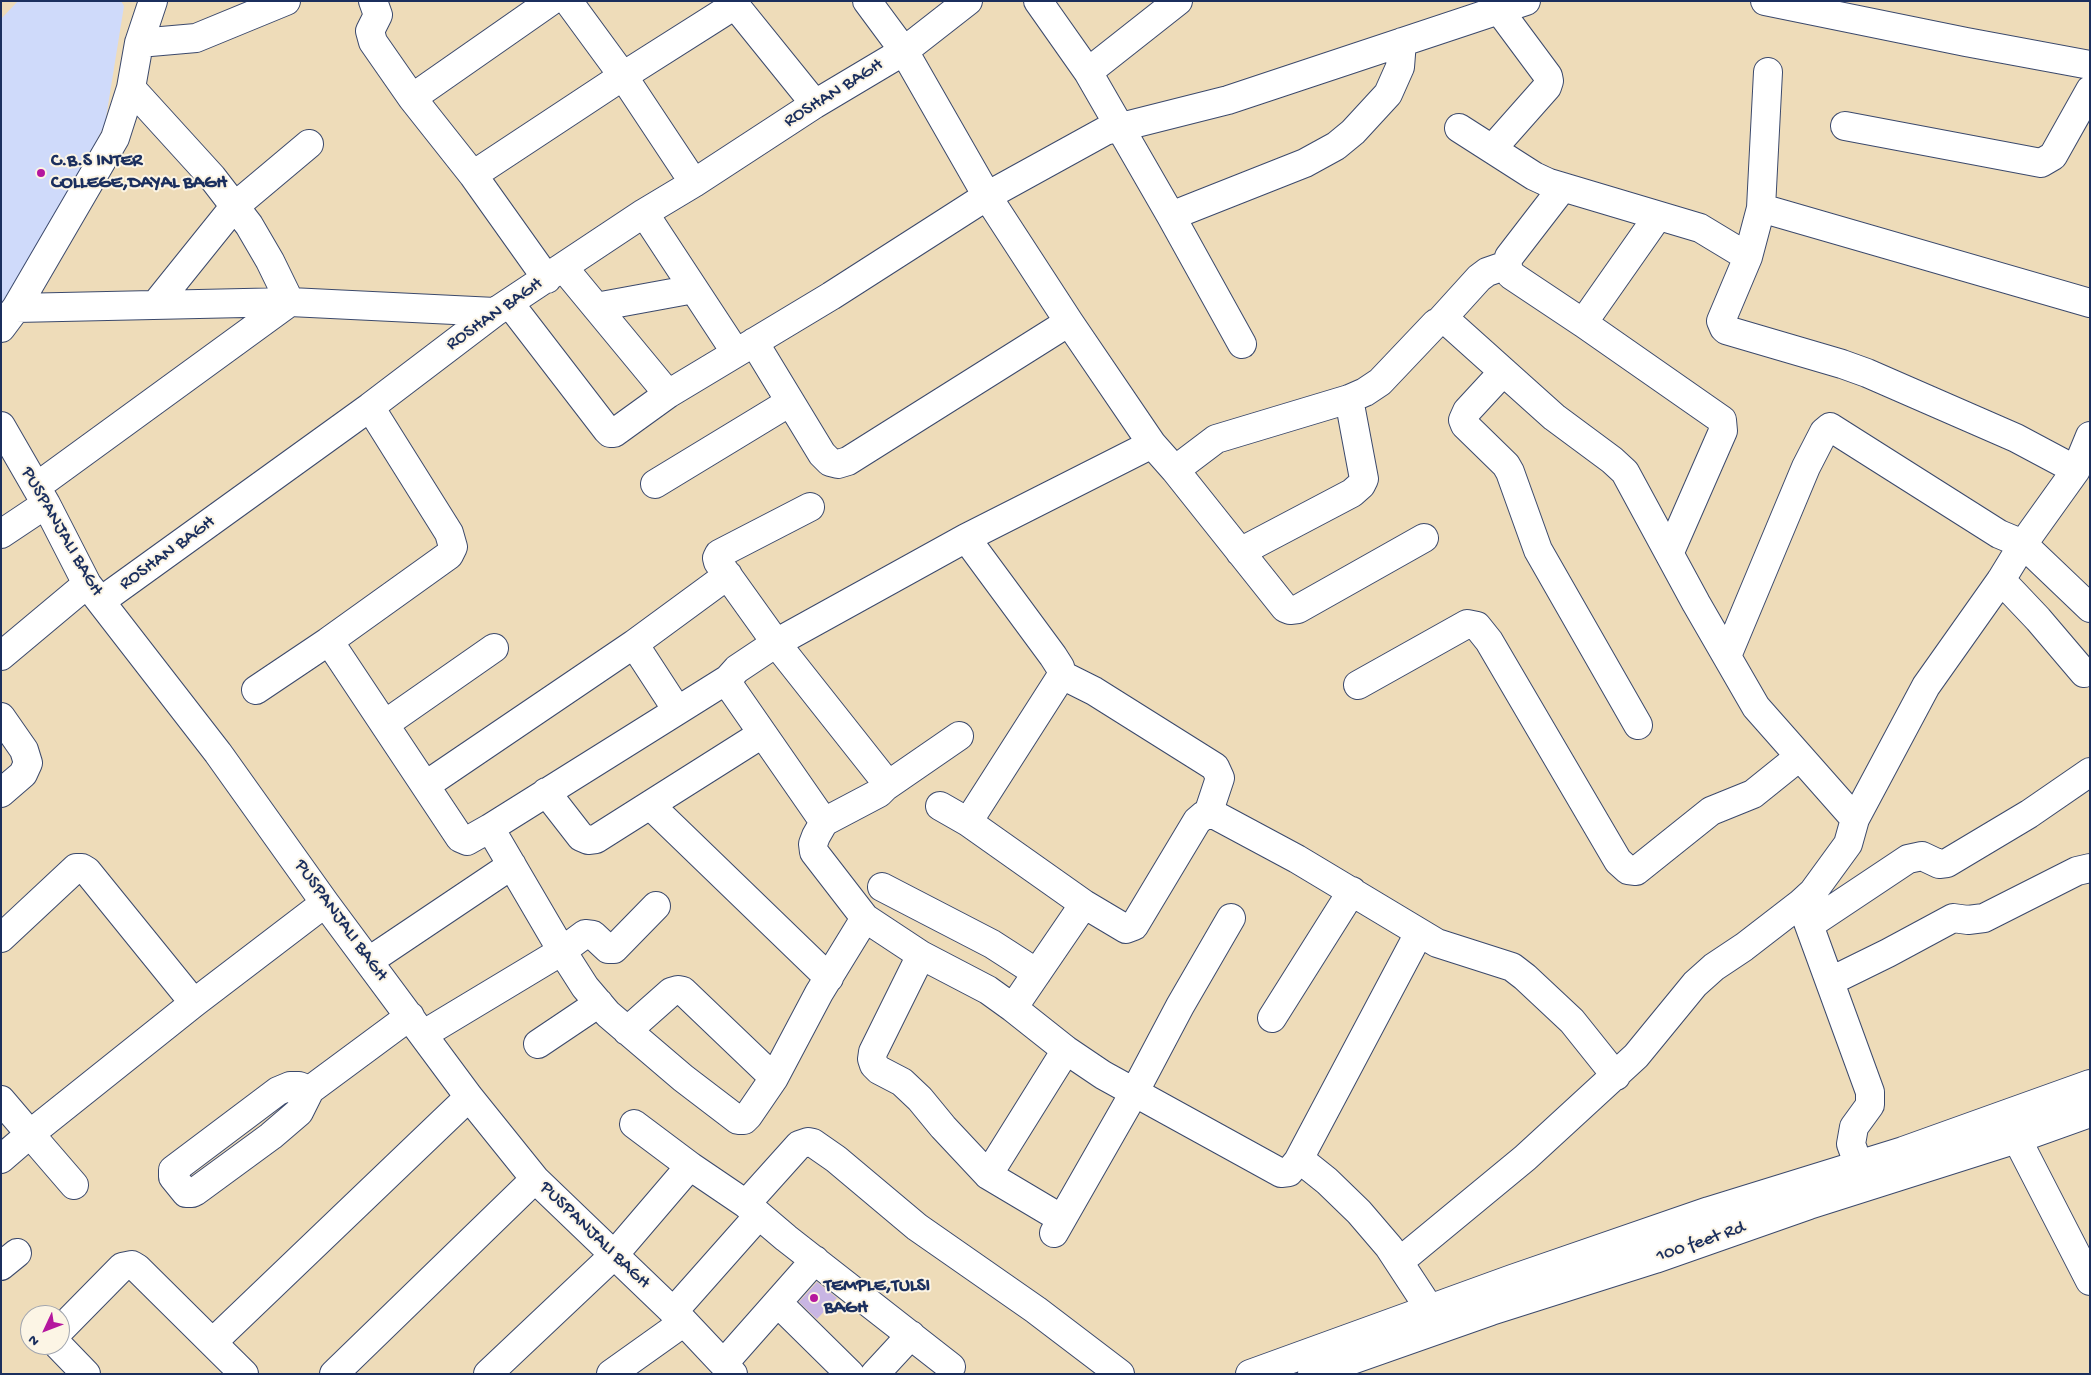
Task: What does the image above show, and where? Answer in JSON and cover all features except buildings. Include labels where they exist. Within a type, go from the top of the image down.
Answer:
[{"type":"street","points":[[8,318],[115,138],[131,88],[139,43],[153,1]]},
{"type":"street","points":[[139,43],[196,38],[286,1]]},
{"type":"street","points":[[373,1],[378,15],[370,31],[373,42],[412,98],[555,273],[596,307],[668,394]]},
{"type":"street","points":[[412,98],[551,1]]},
{"type":"street","points":[[568,1],[623,76],[694,183]]},
{"type":"street","points":[[867,1],[904,51],[987,196],[1069,322],[1152,444],[1285,608],[1290,610],[1298,609],[1424,538]]},
{"type":"street","name":"ROSHAN BAGH","points":[[1,656],[370,407],[502,308],[644,213],[694,183],[815,104],[904,51],[968,1]]},
{"type":"street","points":[[1038,1],[1088,72],[1242,344]]},
{"type":"street","points":[[1088,72],[1178,1]]},
{"type":"street","points":[[8,318],[156,304],[290,302],[502,308],[610,433],[614,433],[668,394],[745,348],[987,196],[1105,131],[1228,100],[1526,1]]},
{"type":"street","points":[[1765,1],[1966,42],[2090,64]]},
{"type":"street","points":[[473,175],[733,3],[815,104]]},
{"type":"street","points":[[1493,148],[1547,86],[1549,81],[1548,76],[1499,10]]},
{"type":"street","points":[[1171,216],[1305,163],[1336,146],[1353,132],[1388,94],[1400,67],[1402,42]]},
{"type":"street","points":[[1768,72],[1761,208],[1748,256],[1722,321],[1726,330],[1842,364],[1867,373],[2016,438],[2085,457],[2022,544],[2000,580],[1926,686],[1855,819],[1848,844],[1813,892],[1805,914],[1870,1092],[1870,1105],[1854,1127],[1851,1144],[1859,1166]]},
{"type":"street","points":[[131,88],[212,177],[249,225],[270,261],[290,302]]},
{"type":"street","points":[[1845,126],[2041,163],[2053,156],[2090,90]]},
{"type":"street","points":[[1459,128],[1534,176],[1563,187],[1700,228],[1748,256]]},
{"type":"street","points":[[156,304],[234,207],[309,144]]},
{"type":"street","points":[[1563,187],[1509,257],[1508,265],[1512,275],[1722,420],[1723,431],[1670,552]]},
{"type":"street","points":[[1761,208],[2090,303]]},
{"type":"street","points":[[644,213],[694,289],[790,402],[826,459],[835,464],[842,464],[1069,322]]},
{"type":"street","points":[[1583,323],[1658,216]]},
{"type":"street","points":[[1175,470],[1216,439],[1349,399],[1365,392],[1380,382],[1479,278],[1487,272],[1508,265]]},
{"type":"street","points":[[596,307],[694,289]]},
{"type":"street","points":[[1,534],[41,496],[290,302]]},
{"type":"street","points":[[1440,321],[1450,322],[1554,417],[1620,466],[1632,483],[1756,707],[1855,819]]},
{"type":"street","points":[[1504,372],[1467,411],[1463,420],[1465,425],[1506,465],[1538,550],[1638,725]]},
{"type":"street","points":[[1240,552],[1362,485],[1364,479],[1349,399]]},
{"type":"street","points":[[655,484],[790,402]]},
{"type":"street","points":[[256,690],[449,556],[453,547],[449,533],[370,407]]},
{"type":"street","name":"PUSPANJALI BAGH","points":[[1,426],[94,593],[218,754],[325,903],[470,1096],[535,1179],[728,1368]]},
{"type":"street","points":[[1727,656],[1806,467],[1824,432],[1830,426],[1999,534],[2022,544],[2090,608]]},
{"type":"street","points":[[329,641],[463,841],[467,841],[728,679],[737,669],[776,643],[966,538],[1152,444]]},
{"type":"street","points":[[810,507],[719,554],[717,560],[776,643],[882,777],[885,786]]},
{"type":"street","points":[[966,538],[1053,656],[1060,667],[1062,675],[968,822]]},
{"type":"street","points":[[426,786],[634,644],[728,576]]},
{"type":"street","points":[[2000,580],[2038,619],[2084,673]]},
{"type":"street","points":[[1358,685],[1467,624],[1476,626],[1489,641],[1618,861],[1628,870],[1636,871],[1711,811],[1753,794],[1799,757]]},
{"type":"street","points":[[634,644],[677,710]]},
{"type":"street","points":[[385,724],[494,648]]},
{"type":"street","points":[[1062,675],[1094,691],[1216,767],[1220,778],[1208,814]]},
{"type":"street","points":[[728,679],[731,688],[824,822]]},
{"type":"street","points":[[1,717],[24,750],[28,763],[24,774],[1,793]]},
{"type":"street","points":[[546,792],[581,837],[588,840],[596,839],[762,734]]},
{"type":"street","points":[[959,736],[885,786],[879,793],[824,822],[813,844],[814,852],[865,918],[921,955],[988,990],[1066,1050],[1103,1075],[1281,1173],[1288,1172],[1298,1161],[1419,933]]},
{"type":"street","points":[[1399,1262],[1525,1158],[1616,1076],[1636,1056],[1696,984],[1714,966],[1744,947],[1908,859],[1922,856],[1939,864],[1947,863],[2029,814],[2090,772]]},
{"type":"street","points":[[650,804],[829,978]]},
{"type":"street","points":[[940,806],[968,822],[1084,904],[1124,929],[1131,929],[1197,820],[1204,815],[1215,815],[1298,859],[1419,933],[1448,948],[1512,967],[1572,1021],[1616,1076]]},
{"type":"street","points":[[490,828],[585,987],[627,1031],[683,1078],[738,1120],[744,1120],[748,1116],[774,1078],[829,978],[865,918]]},
{"type":"street","points":[[369,961],[512,865]]},
{"type":"street","points":[[1,938],[76,868],[82,868],[87,871],[194,1003]]},
{"type":"street","points":[[1831,981],[1953,918],[1984,918],[2077,871],[2090,868]]},
{"type":"street","points":[[882,887],[992,944],[1037,973]]},
{"type":"street","points":[[1272,1018],[1352,891]]},
{"type":"street","points":[[1,1159],[194,1003],[325,903]]},
{"type":"street","points":[[1013,1008],[1084,904]]},
{"type":"street","points":[[310,1090],[299,1086],[290,1086],[278,1091],[173,1170],[173,1177],[186,1193],[196,1191],[271,1136],[299,1112],[310,1090],[417,1025],[562,951],[585,934],[593,935],[608,949],[614,949],[656,906]]},
{"type":"street","points":[[921,955],[873,1052],[872,1059],[879,1070],[902,1082],[920,1099],[943,1127],[988,1175],[1058,1226],[1231,918]]},
{"type":"street","points":[[627,1031],[671,992],[682,991],[774,1078]]},
{"type":"street","points":[[538,1044],[599,1003]]},
{"type":"street","points":[[988,1175],[1066,1050]]},
{"type":"street","points":[[1250,1374],[1429,1308],[1709,1211],[1859,1166],[1983,1124],[2090,1084]]},
{"type":"street","points":[[213,1342],[470,1096]]},
{"type":"street","points":[[1,1100],[74,1185]]},
{"type":"street","name":"100 feet Rd","points":[[1312,1374],[1491,1311],[1655,1259],[1818,1202],[2017,1139],[2090,1112]]},
{"type":"street","points":[[634,1124],[752,1210],[951,1367]]},
{"type":"street","points":[[2017,1139],[2090,1281]]},
{"type":"street","points":[[611,1374],[678,1317],[799,1145],[808,1142],[813,1143],[836,1159],[917,1227],[1036,1310],[1120,1374]]},
{"type":"street","points":[[1298,1161],[1307,1165],[1327,1181],[1359,1212],[1389,1247],[1429,1308]]},
{"type":"street","points":[[488,1374],[613,1256],[690,1166]]},
{"type":"street","points":[[334,1374],[535,1179]]},
{"type":"street","points":[[728,1368],[778,1302],[815,1260]]},
{"type":"street","points":[[70,1320],[122,1267],[132,1265],[244,1374]]},
{"type":"street","points":[[778,1302],[850,1374]]},
{"type":"street","points":[[875,1374],[911,1335]]},
{"type":"street","points":[[68,1355],[86,1374]]},
{"type":"shaded area","name":"C.B.S INTER COLLEGE,DAYAL BAGH","points":[[18,1],[121,1],[124,6],[105,124],[1,324],[1,19]]},
{"type":"place","name":"C.B.S INTER COLLEGE,DAYAL BAGH","points":[[41,173]]},
{"type":"place","name":"TEMPLE,TULSI BAGH","points":[[814,1298]]}]
